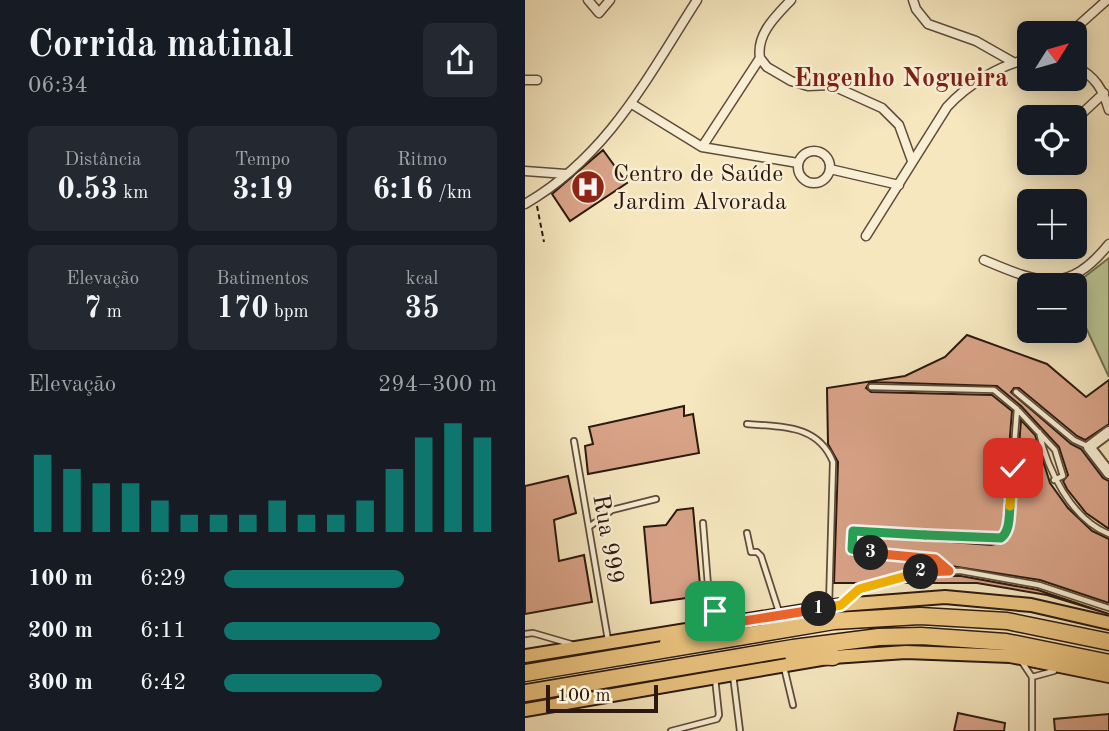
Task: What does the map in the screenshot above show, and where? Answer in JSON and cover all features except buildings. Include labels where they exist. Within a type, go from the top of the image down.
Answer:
[{"type":"highway","points":[[525,673],[834,621],[920,616],[1007,621],[1109,642]]},
{"type":"highway","points":[[642,653],[705,628]]},
{"type":"highway","points":[[525,693],[838,641],[921,636],[1006,642],[1109,663]]},
{"type":"highway","points":[[748,656],[833,657]]},
{"type":"main road","points":[[525,656],[835,606],[945,597],[1031,605],[1109,623]]},
{"type":"main road","points":[[525,710],[833,657],[906,652],[1010,656],[1109,677]]},
{"type":"street","points":[[588,0],[599,13],[610,0]]},
{"type":"street","points":[[525,204],[566,174],[605,140],[632,104],[697,0]]},
{"type":"street","points":[[702,147],[760,58],[760,42],[768,26],[791,0]]},
{"type":"street","points":[[1083,21],[1107,0]]},
{"type":"street","points":[[914,5],[928,24],[976,41],[1013,62]]},
{"type":"street","points":[[760,58],[767,66],[791,81],[808,86],[831,85],[882,108],[899,125],[912,161]]},
{"type":"street","points":[[866,236],[947,107],[957,96],[1017,61]]},
{"type":"street","points":[[1087,73],[1104,93],[1109,110]]},
{"type":"street","points":[[525,80],[537,80]]},
{"type":"street","points":[[1087,109],[1104,93]]},
{"type":"street","points":[[632,104],[702,147],[798,163]]},
{"type":"street","points":[[813,150],[827,158],[830,169],[825,178],[810,182],[800,174],[798,163],[803,155],[813,150]]},
{"type":"street","points":[[830,169],[899,185]]},
{"type":"street","points":[[525,171],[566,174]]},
{"type":"street","points":[[984,260],[1046,282],[1066,280],[1085,270],[1109,244]]},
{"type":"street","points":[[1109,432],[1089,447],[1109,473]]},
{"type":"lane","points":[[871,387],[994,390],[1017,409],[1055,450],[1063,476],[1054,480]]},
{"type":"lane","points":[[1016,392],[1074,440],[1089,447]]},
{"type":"lane","points":[[949,571],[935,559],[853,551],[852,533],[856,530],[991,540],[1001,538],[1008,527],[1017,409]]},
{"type":"lane","points":[[747,424],[799,428],[820,440],[833,462],[835,606]]},
{"type":"lane","points":[[1038,430],[1043,453],[1054,480],[1092,525],[1109,534]]},
{"type":"lane","name":"Rua 999","points":[[574,441],[608,642]]},
{"type":"lane","points":[[1043,453],[1055,450]]},
{"type":"lane","points":[[589,527],[613,510],[656,499]]},
{"type":"lane","points":[[703,523],[709,598],[725,624]]},
{"type":"lane","points":[[747,533],[751,552],[757,552],[761,556],[780,615]]},
{"type":"lane","points":[[835,606],[859,589],[925,571],[949,571],[1039,585],[1109,608]]},
{"type":"lane","points":[[525,634],[533,633],[578,646]]},
{"type":"lane","points":[[1010,656],[1020,660],[1032,677],[1032,731]]},
{"type":"lane","points":[[784,666],[793,705]]},
{"type":"lane","points":[[1032,677],[1060,670],[1109,677]]},
{"type":"lane","points":[[733,674],[740,731]]},
{"type":"lane","points":[[671,731],[717,719],[719,715],[715,677]]},
{"type":"path","points":[[535,198],[544,242]]},
{"type":"green space","points":[[1109,258],[1109,377],[1087,330],[1087,275]]},
{"type":"place","name":"Centro de Saúde Jardim Alvorada","points":[[588,187]]},
{"type":"district","name":"Engenho Nogueira","points":[[901,77]]},
{"type":"route","points":[[715,611],[725,624],[841,605],[859,589],[925,571],[949,571],[935,559],[853,551],[852,533],[856,530],[991,540],[1001,538],[1008,527],[1013,468]]}]
